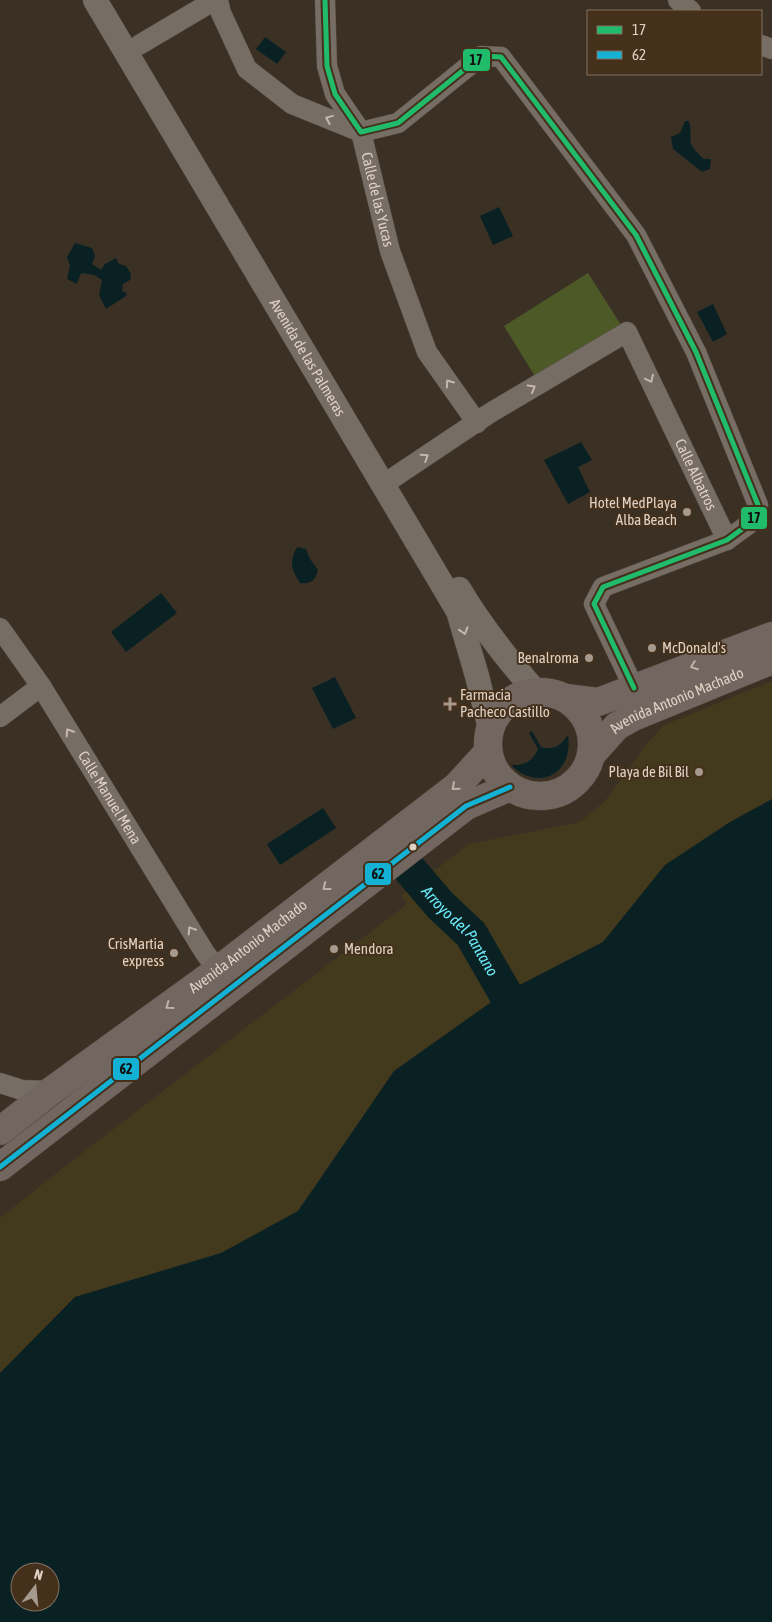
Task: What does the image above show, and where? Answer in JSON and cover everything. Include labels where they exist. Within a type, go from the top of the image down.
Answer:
[{"type":"main road","name":"Avenida Antonio Machado","points":[[564,698],[598,702],[772,636]]},
{"type":"main road","name":"Avenida Antonio Machado","points":[[591,755],[617,726],[633,717],[772,660]]},
{"type":"main road","points":[[536,692],[550,693],[564,698],[578,708],[587,722],[592,738],[591,755],[585,771],[574,784],[560,793],[543,796],[526,795],[510,788],[492,766],[489,740],[495,716],[506,704],[520,696],[536,692]]},
{"type":"main road","name":"Avenida Antonio Machado","points":[[0,1132],[51,1091],[218,970],[457,786],[489,740]]},
{"type":"main road","name":"Avenida Antonio Machado","points":[[0,1167],[466,806],[510,788]]},
{"type":"street","name":"Avenida de las Palmeras","points":[[95,0],[389,480],[467,602],[513,665],[536,692]]},
{"type":"street","name":"Avenida de las Palmeras","points":[[112,0],[389,480],[458,611],[477,676],[489,740]]},
{"type":"street","points":[[139,45],[217,0]]},
{"type":"street","name":"Calle de las Yucas","points":[[217,0],[221,13],[247,69],[292,104],[361,132],[390,251],[427,352],[483,418]]},
{"type":"street","points":[[325,0],[327,66],[335,94],[361,132],[398,123],[481,56],[501,57],[636,235],[696,352],[758,505],[753,521],[727,540],[602,587],[594,604],[634,688]]},
{"type":"street","points":[[678,0],[690,10]]},
{"type":"street","name":"Calle Albatros","points":[[389,480],[483,418],[627,332],[727,540]]},
{"type":"street","name":"Calle Manuel Mena","points":[[0,628],[41,686],[205,953],[218,970]]},
{"type":"street","points":[[0,717],[41,686]]},
{"type":"street","points":[[0,1083],[22,1090],[51,1091]]},
{"type":"street","points":[[0,1100],[22,1090]]},
{"type":"green space","points":[[588,273],[621,325],[536,378],[504,326]]},
{"type":"sand","points":[[772,681],[772,799],[730,822],[665,865],[603,942],[504,993],[394,1071],[298,1211],[221,1253],[75,1297],[0,1373],[0,1218],[407,904],[401,896],[469,844],[580,822],[605,801],[645,746],[664,725]]},
{"type":"water","points":[[265,37],[286,52],[277,64],[256,49]]},
{"type":"water","points":[[685,121],[689,121],[691,144],[704,159],[711,159],[710,169],[702,172],[673,149],[671,137],[680,133]]},
{"type":"water","points":[[499,207],[513,236],[493,245],[480,216]]},
{"type":"water","points":[[75,243],[92,248],[95,256],[92,264],[101,270],[105,264],[116,258],[119,264],[126,266],[131,274],[130,280],[123,284],[122,291],[127,293],[126,296],[106,309],[99,295],[102,280],[94,275],[81,273],[77,284],[67,279],[70,266],[67,257]]},
{"type":"water","points":[[713,304],[727,334],[713,342],[697,312]]},
{"type":"water","points":[[581,442],[592,460],[578,467],[590,492],[568,504],[544,460]]},
{"type":"water","points":[[297,547],[306,549],[318,570],[314,579],[307,583],[300,583],[293,569],[292,561]]},
{"type":"water","points":[[161,593],[177,613],[126,652],[111,632]]},
{"type":"water","points":[[335,677],[356,718],[333,729],[312,688]]},
{"type":"water","points":[[532,731],[541,747],[546,748],[557,746],[568,735],[566,760],[560,769],[552,775],[543,778],[533,777],[522,773],[511,765],[520,765],[534,757],[538,749],[529,733]]},
{"type":"water","points":[[772,799],[772,1622],[0,1622],[0,1373],[75,1297],[221,1253],[298,1211],[394,1071],[504,993],[603,942],[665,865],[730,822]]},
{"type":"water","points":[[323,808],[336,828],[280,865],[267,844]]},
{"type":"waterway","name":"Arroyo del Pantano","points":[[411,871],[441,906],[471,934],[505,993]]},
{"type":"transit line","name":"17","points":[[325,0],[327,66],[335,94],[361,132],[398,123],[481,56],[501,57],[636,235],[696,352],[758,505],[753,521],[727,540],[603,587],[594,604],[634,688]]},
{"type":"transit line","name":"62","points":[[0,1167],[466,806],[510,787]]},
{"type":"place","name":"Hotel MedPlaya Alba Beach","points":[[687,512]]},
{"type":"place","name":"McDonald's","points":[[652,648]]},
{"type":"place","name":"Benalroma","points":[[589,658]]},
{"type":"place","name":"Farmacia Pacheco Castillo","points":[[450,704]]},
{"type":"place","name":"Playa de Bil Bil","points":[[699,772]]},
{"type":"place","name":"Mendora","points":[[334,949]]},
{"type":"place","name":"CrisMartia express","points":[[174,953]]}]
